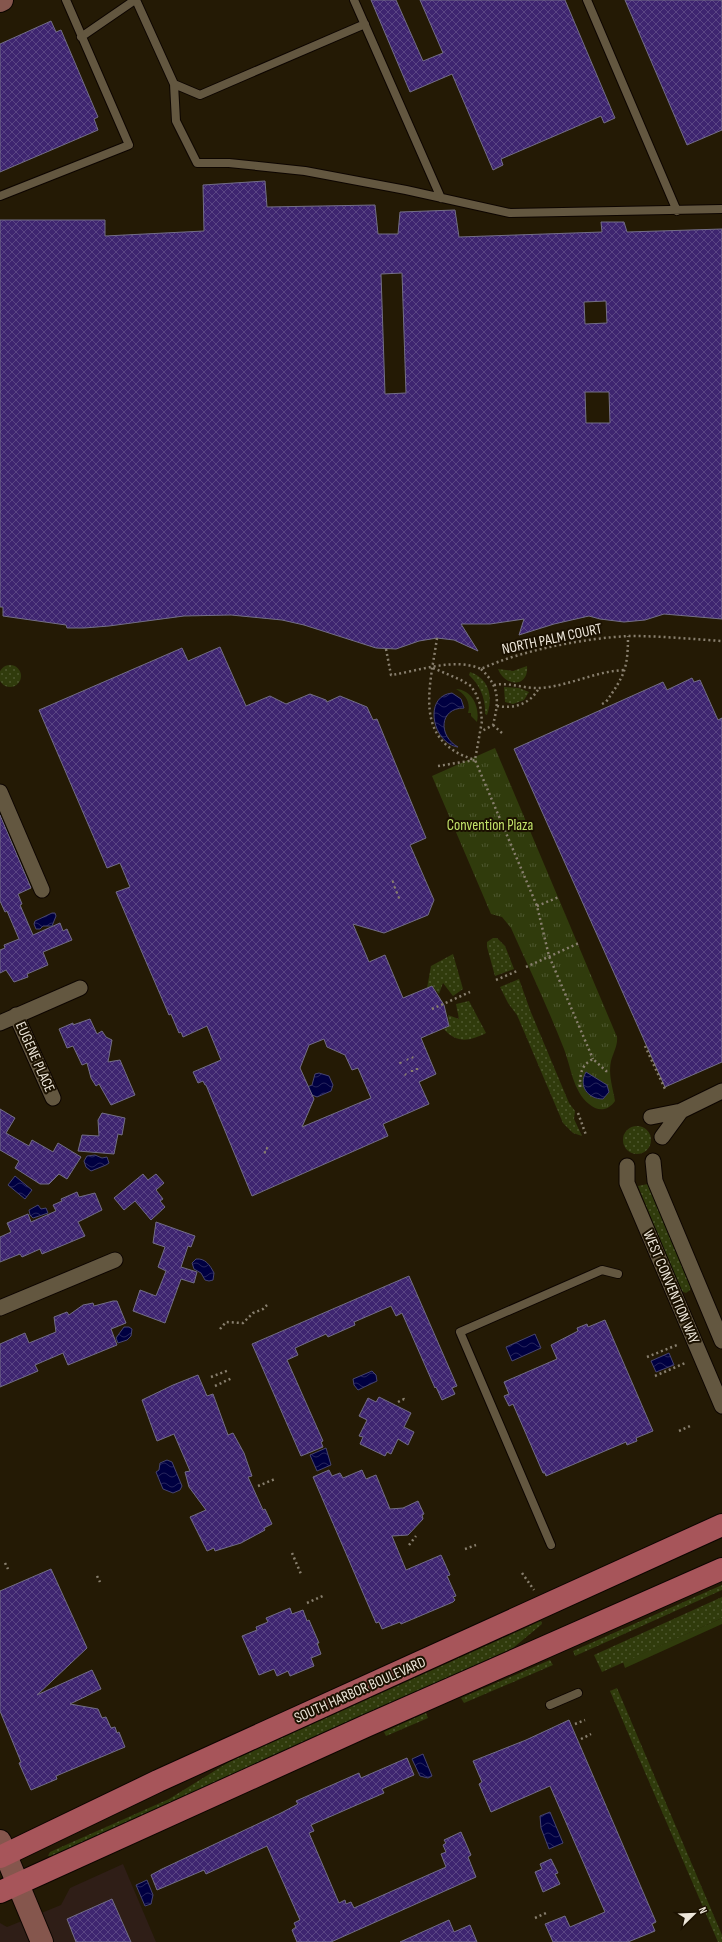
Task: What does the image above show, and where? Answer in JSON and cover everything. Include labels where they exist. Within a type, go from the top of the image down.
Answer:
[{"type":"main road","name":"SOUTH HARBOR BOULEVARD","points":[[2,1851],[722,1525]]},
{"type":"main road","points":[[9,1888],[366,1726],[722,1569]]},
{"type":"main road","points":[[2,1851],[9,1888],[42,1942]]},
{"type":"street","points":[[1,799],[42,890]]},
{"type":"street","points":[[0,1023],[80,988]]},
{"type":"street","name":"EUGENE PLACE","points":[[16,1016],[53,1098]]},
{"type":"street","points":[[651,1117],[681,1111],[722,1091]]},
{"type":"street","points":[[662,1137],[681,1111]]},
{"type":"street","name":"WEST CONVENTION WAY","points":[[653,1161],[656,1181],[722,1340]]},
{"type":"street","name":"WEST CONVENTION WAY","points":[[627,1166],[627,1183],[722,1406]]},
{"type":"street","points":[[0,1308],[115,1260]]},
{"type":"lane","points":[[0,196],[129,145],[66,0]]},
{"type":"lane","points":[[82,37],[136,0],[174,84],[176,121],[197,163],[229,163],[305,171],[406,190],[510,213],[722,209]]},
{"type":"lane","points":[[354,0],[441,198]]},
{"type":"lane","points":[[586,0],[677,211]]},
{"type":"lane","points":[[174,84],[200,95],[364,24]]},
{"type":"lane","points":[[551,1545],[460,1332],[602,1270],[618,1274]]},
{"type":"lane","points":[[550,1705],[578,1693]]},
{"type":"path","name":"NORTH PALM COURT","points":[[481,669],[494,663],[538,650],[584,641],[628,636],[722,641]]},
{"type":"path","points":[[602,704],[606,702],[621,681],[625,670],[628,636]]},
{"type":"path","points":[[437,638],[429,695],[430,712],[436,734],[450,749],[459,755],[475,760]]},
{"type":"path","points":[[386,649],[391,675],[459,663],[472,665],[481,669],[494,685],[497,694],[497,706],[493,725],[482,731]]},
{"type":"path","points":[[433,668],[471,686],[480,704],[482,731],[475,760],[537,906],[549,956],[593,1059],[606,1071],[610,1071]]},
{"type":"path","points":[[494,685],[521,685],[539,688],[609,671],[625,670]]},
{"type":"path","points":[[497,706],[511,707],[526,703],[534,696],[539,688]]},
{"type":"path","points":[[493,725],[502,732]]},
{"type":"path","points":[[438,766],[475,760]]},
{"type":"path","points":[[537,906],[559,896]]},
{"type":"path","points":[[526,967],[579,943]]},
{"type":"path","points":[[496,980],[517,971]]},
{"type":"path","points":[[432,1009],[470,992]]},
{"type":"path","points":[[646,1046],[665,1090]]},
{"type":"path","points":[[580,1088],[582,1068],[586,1062],[593,1059]]},
{"type":"path","points":[[578,1113],[586,1136]]},
{"type":"path","points":[[220,1329],[226,1322],[243,1323],[253,1313],[263,1309],[267,1305]]},
{"type":"path","points":[[647,1357],[677,1345]]},
{"type":"path","points":[[655,1376],[685,1363]]},
{"type":"path","points":[[211,1377],[228,1370]]},
{"type":"path","points":[[215,1386],[232,1378]]},
{"type":"path","points":[[398,1402],[404,1399],[406,1401]]},
{"type":"path","points":[[679,1432],[690,1426]]},
{"type":"path","points":[[258,1486],[275,1478]]},
{"type":"path","points":[[409,1545],[416,1536]]},
{"type":"path","points":[[465,1549],[476,1545]]},
{"type":"path","points":[[292,1554],[301,1574]]},
{"type":"path","points":[[5,1563],[8,1569]]},
{"type":"path","points":[[522,1573],[534,1590]]},
{"type":"path","points":[[97,1576],[100,1582]]},
{"type":"path","points":[[307,1603],[325,1596]]},
{"type":"path","points":[[575,1724],[585,1720]]},
{"type":"path","points":[[581,1739],[592,1734]]},
{"type":"path","points":[[535,1918],[546,1913]]},
{"type":"shaded area","points":[[123,1864],[156,1942],[0,1942],[0,1923],[7,1927],[61,1905],[70,1888]]},
{"type":"green space","points":[[10,665],[18,668],[21,676],[18,684],[10,687],[2,684],[-1,676],[2,668]]},
{"type":"green space","points":[[527,666],[527,673],[524,678],[521,681],[516,682],[511,682],[506,679],[501,675],[498,669],[513,671]]},
{"type":"green space","points":[[470,672],[482,679],[488,689],[490,702],[487,715],[485,714],[482,693],[469,675]]},
{"type":"green space","points":[[504,687],[519,688],[529,692],[524,700],[513,704],[505,702]]},
{"type":"green space","points":[[456,689],[462,690],[471,696],[476,706],[478,717],[477,722],[471,716],[471,713],[468,713],[468,702],[462,693]]},
{"type":"green space","name":"Convention Plaza","points":[[495,748],[617,1037],[617,1043],[610,1066],[610,1076],[615,1101],[609,1107],[603,1109],[592,1107],[579,1092],[558,1034],[511,928],[502,917],[491,914],[432,776]]},
{"type":"green space","points":[[493,938],[497,938],[505,946],[514,969],[495,976],[487,947],[487,942]]},
{"type":"green space","points":[[453,954],[463,989],[453,996],[443,983],[439,994],[432,986],[427,988],[431,966]]},
{"type":"green space","points":[[519,979],[530,1010],[569,1103],[575,1111],[574,1119],[582,1136],[573,1133],[563,1123],[517,1015],[508,1003],[500,987]]},
{"type":"green space","points":[[469,1001],[486,1033],[475,1038],[464,1040],[454,1037],[444,1029],[449,1026],[448,1015],[459,1019],[456,1004]]},
{"type":"green space","points":[[637,1126],[647,1130],[651,1140],[647,1150],[637,1154],[627,1150],[623,1140],[627,1130]]},
{"type":"green space","points":[[648,1184],[691,1285],[690,1290],[686,1293],[681,1291],[638,1186]]},
{"type":"green space","points":[[722,1585],[722,1590],[575,1656],[573,1651]]},
{"type":"green space","points":[[722,1597],[722,1618],[602,1672],[594,1655]]},
{"type":"green space","points":[[722,1618],[722,1624],[625,1668],[623,1662]]},
{"type":"green space","points":[[541,1621],[542,1624],[513,1648],[52,1856],[48,1856],[50,1852],[169,1799],[229,1762]]},
{"type":"green space","points":[[550,1660],[553,1665],[464,1703],[461,1698]]},
{"type":"green space","points":[[617,1688],[722,1935],[722,1942],[718,1942],[610,1691]]},
{"type":"green space","points":[[426,1713],[428,1718],[386,1736],[384,1732]]},
{"type":"water","points":[[452,693],[461,699],[464,708],[456,709],[450,713],[446,717],[444,723],[447,736],[451,742],[458,747],[449,744],[442,737],[434,720],[434,710],[437,702],[443,696]]},
{"type":"water","points":[[55,913],[56,916],[52,926],[43,926],[40,929],[36,929],[34,924],[35,921]]},
{"type":"water","points":[[586,1072],[607,1085],[609,1092],[603,1099],[593,1097],[586,1091],[583,1082]]},
{"type":"water","points":[[319,1073],[329,1076],[333,1085],[331,1091],[317,1097],[300,1090],[312,1085],[315,1074]]},
{"type":"water","points":[[95,1155],[102,1158],[107,1157],[109,1163],[91,1171],[86,1167],[84,1161],[87,1156]]},
{"type":"water","points":[[15,1176],[32,1190],[25,1199],[8,1185]]},
{"type":"water","points":[[38,1205],[41,1209],[46,1208],[48,1213],[33,1218],[30,1215],[29,1210]]},
{"type":"water","points":[[196,1259],[205,1261],[209,1265],[214,1273],[213,1280],[205,1280],[201,1273],[194,1269],[192,1263]]},
{"type":"water","points":[[124,1327],[129,1327],[132,1329],[131,1336],[127,1340],[118,1343],[116,1338]]},
{"type":"water","points":[[535,1334],[541,1348],[512,1361],[506,1347]]},
{"type":"water","points":[[669,1353],[674,1365],[656,1372],[651,1361]]},
{"type":"water","points":[[372,1371],[376,1375],[377,1381],[358,1390],[354,1385],[353,1379]]},
{"type":"water","points":[[326,1448],[331,1465],[317,1471],[310,1455]]},
{"type":"water","points":[[167,1460],[172,1462],[182,1486],[180,1490],[173,1493],[163,1489],[156,1472],[159,1470],[160,1463]]},
{"type":"water","points":[[423,1754],[432,1776],[428,1778],[420,1776],[412,1759]]},
{"type":"water","points":[[550,1812],[563,1843],[549,1849],[541,1828],[540,1816]]},
{"type":"water","points":[[147,1880],[153,1895],[151,1904],[145,1906],[136,1885]]},
{"type":"building","points":[[371,0],[396,0],[423,61],[443,53],[420,0],[565,0],[615,118],[604,123],[601,116],[501,159],[503,165],[493,170],[452,74],[410,92]]},
{"type":"building","points":[[625,0],[722,0],[722,130],[687,145]]},
{"type":"building","points":[[51,21],[56,32],[61,30],[98,117],[94,119],[98,130],[0,172],[0,44]]},
{"type":"building","points":[[265,181],[267,207],[375,205],[378,234],[398,234],[400,212],[455,210],[459,237],[602,232],[601,222],[624,222],[627,232],[722,229],[722,619],[664,614],[645,620],[624,622],[589,616],[554,624],[519,635],[524,619],[490,624],[461,624],[478,651],[454,640],[437,638],[419,641],[396,649],[376,648],[304,625],[282,620],[231,615],[184,616],[84,628],[67,628],[66,625],[3,616],[3,607],[0,607],[0,220],[105,220],[105,236],[204,231],[203,185]],"holes":[[[402,273],[406,393],[385,394],[381,274]],[[606,301],[607,323],[585,324],[584,302]],[[585,392],[609,392],[610,423],[586,423]]]},
{"type":"building","points":[[220,647],[246,706],[270,696],[286,704],[310,694],[326,700],[327,702],[340,696],[367,707],[373,720],[377,719],[426,838],[410,845],[434,900],[428,915],[384,933],[353,924],[369,962],[385,955],[403,998],[432,986],[444,1005],[449,1026],[421,1038],[436,1074],[419,1082],[429,1104],[383,1124],[388,1136],[252,1196],[206,1085],[203,1081],[198,1083],[193,1072],[221,1060],[207,1026],[183,1037],[181,1032],[179,1033],[171,1014],[169,1015],[116,892],[130,887],[120,863],[107,868],[39,710],[182,648],[188,661]],"holes":[[[324,1039],[327,1047],[345,1055],[352,1070],[358,1068],[371,1098],[302,1127],[314,1099],[300,1068],[309,1045]]]},
{"type":"building","points":[[692,678],[694,682],[700,680],[718,720],[722,718],[722,1062],[665,1087],[514,749],[663,682],[667,690]]},
{"type":"building","points":[[0,815],[31,888],[18,894],[22,904],[20,905],[33,935],[60,923],[63,931],[67,929],[72,940],[43,952],[48,965],[27,974],[28,977],[14,982],[6,970],[0,973],[0,950],[5,948],[4,945],[19,939],[7,911],[5,912],[0,901]]},
{"type":"building","points":[[90,1019],[97,1034],[102,1031],[106,1037],[112,1040],[108,1062],[120,1060],[135,1095],[111,1105],[99,1084],[96,1086],[91,1078],[87,1063],[82,1065],[73,1046],[67,1048],[59,1029],[73,1023],[73,1025]]},
{"type":"building","points":[[0,1109],[15,1118],[6,1133],[29,1146],[32,1140],[53,1152],[58,1143],[81,1157],[67,1179],[59,1174],[49,1184],[40,1184],[15,1168],[19,1161],[0,1150]]},
{"type":"building","points":[[102,1113],[125,1118],[122,1135],[118,1134],[114,1154],[78,1151],[82,1135],[99,1136],[98,1120]]},
{"type":"building","points":[[143,1174],[148,1180],[156,1174],[164,1183],[156,1190],[163,1199],[160,1201],[165,1207],[151,1220],[135,1201],[124,1210],[114,1198]]},
{"type":"building","points":[[77,1192],[79,1197],[95,1193],[102,1210],[78,1222],[85,1236],[42,1254],[40,1249],[22,1257],[20,1254],[0,1262],[0,1237],[11,1232],[7,1223],[28,1214],[31,1222],[56,1211],[53,1205],[62,1201],[61,1199]]},
{"type":"building","points":[[156,1222],[195,1236],[191,1247],[188,1246],[181,1267],[197,1272],[194,1283],[181,1279],[165,1323],[133,1311],[140,1290],[156,1296],[166,1271],[158,1267],[165,1247],[153,1243]]},
{"type":"building","points":[[409,1276],[457,1386],[452,1388],[455,1394],[442,1400],[436,1387],[435,1388],[402,1313],[396,1316],[391,1306],[354,1322],[355,1325],[328,1337],[326,1334],[295,1348],[298,1355],[287,1360],[323,1441],[321,1442],[323,1447],[301,1456],[252,1344]]},
{"type":"building","points":[[117,1301],[126,1323],[111,1329],[117,1345],[68,1365],[63,1353],[35,1365],[38,1371],[0,1387],[0,1344],[25,1333],[29,1343],[56,1332],[54,1317],[67,1312],[69,1315],[83,1305],[93,1303],[94,1306]]},
{"type":"building","points":[[605,1320],[653,1431],[636,1438],[637,1441],[627,1445],[626,1442],[546,1476],[545,1473],[543,1473],[513,1404],[509,1406],[504,1396],[509,1394],[504,1382],[557,1359],[551,1345],[578,1331],[577,1328],[587,1324],[588,1327]]},
{"type":"building","points":[[198,1375],[207,1396],[213,1394],[228,1435],[233,1433],[244,1453],[252,1476],[248,1477],[263,1510],[265,1509],[272,1524],[264,1528],[265,1530],[241,1543],[215,1551],[214,1548],[207,1551],[190,1517],[206,1510],[189,1487],[185,1472],[190,1471],[174,1434],[157,1441],[142,1400]]},
{"type":"building","points":[[379,1397],[411,1413],[404,1427],[414,1432],[408,1445],[398,1439],[391,1454],[387,1452],[385,1456],[360,1444],[363,1437],[359,1436],[367,1420],[359,1416],[368,1398],[376,1402]]},
{"type":"building","points":[[329,1470],[332,1476],[340,1473],[343,1478],[362,1470],[366,1479],[376,1475],[390,1509],[403,1508],[418,1501],[424,1514],[422,1515],[423,1519],[408,1535],[392,1536],[406,1570],[441,1555],[450,1575],[447,1576],[456,1596],[453,1597],[455,1600],[453,1602],[401,1624],[400,1622],[382,1629],[379,1622],[376,1623],[313,1477]]},
{"type":"building","points":[[51,1569],[87,1648],[37,1695],[92,1670],[101,1689],[70,1704],[98,1709],[102,1718],[106,1717],[111,1728],[115,1727],[117,1733],[119,1732],[125,1747],[56,1776],[57,1779],[31,1790],[19,1763],[21,1762],[0,1711],[0,1591]]},
{"type":"building","points":[[290,1608],[292,1614],[303,1610],[319,1643],[317,1643],[321,1654],[311,1658],[314,1666],[290,1676],[288,1671],[277,1676],[274,1669],[259,1675],[242,1636],[257,1630],[256,1627],[268,1622],[266,1618]]},
{"type":"building","points":[[569,1720],[656,1922],[652,1924],[655,1931],[628,1942],[553,1942],[545,1924],[565,1916],[570,1927],[605,1912],[550,1786],[491,1812],[479,1784],[482,1782],[473,1761],[526,1740]]},
{"type":"building","points":[[407,1758],[414,1775],[382,1789],[384,1793],[311,1825],[314,1831],[309,1833],[339,1903],[345,1900],[346,1904],[351,1902],[354,1908],[446,1867],[441,1854],[446,1852],[443,1845],[446,1843],[444,1840],[461,1832],[471,1855],[468,1857],[476,1877],[331,1942],[297,1942],[292,1930],[296,1927],[294,1923],[300,1920],[267,1846],[206,1874],[204,1870],[157,1890],[151,1875],[162,1869],[281,1813],[298,1804],[296,1801],[359,1773],[361,1778]]},
{"type":"building","points":[[551,1859],[558,1873],[555,1874],[560,1884],[543,1892],[535,1872],[542,1869],[540,1864]]},
{"type":"building","points":[[112,1899],[131,1942],[76,1942],[67,1919]]},
{"type":"building","points":[[449,1920],[454,1932],[470,1925],[477,1942],[400,1942]]}]
